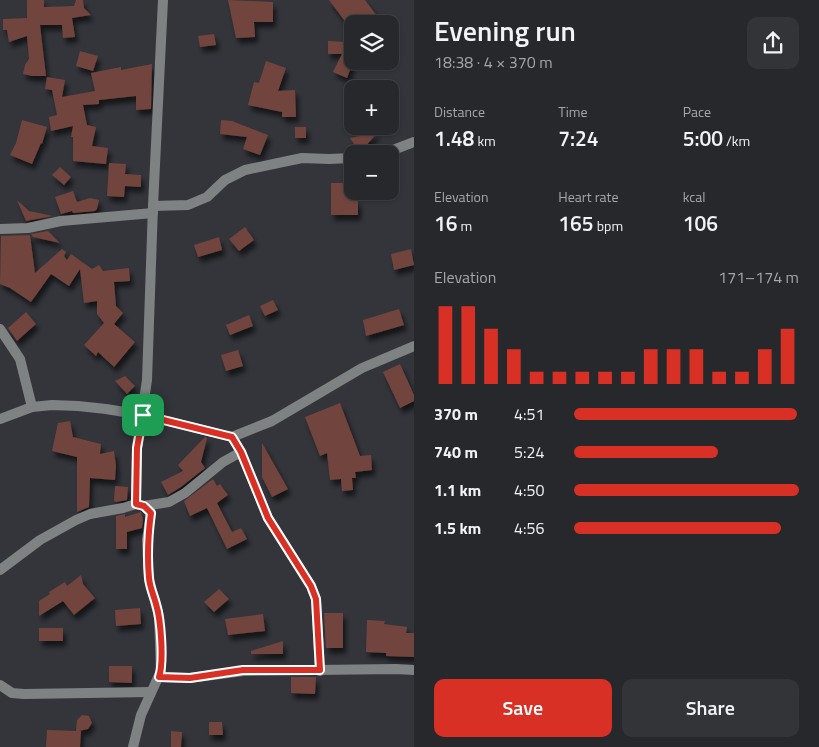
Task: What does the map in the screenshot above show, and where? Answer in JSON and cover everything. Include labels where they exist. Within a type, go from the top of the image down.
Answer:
[{"type":"street","points":[[140,505],[137,448],[147,380],[163,0]]},
{"type":"street","points":[[399,148],[414,142]]},
{"type":"street","points":[[0,229],[28,228],[61,221],[188,205],[207,197],[225,180],[245,170],[302,158],[329,160],[344,159]]},
{"type":"street","points":[[0,329],[20,359],[32,407]]},
{"type":"street","points":[[0,419],[32,407],[52,405],[78,406],[143,415],[232,437],[272,421],[362,368],[414,347]]},
{"type":"street","points":[[232,437],[241,452],[268,518],[311,586],[316,599],[320,670]]},
{"type":"street","points":[[0,570],[40,540],[90,514],[169,502],[185,493],[223,462],[241,452]]},
{"type":"street","points":[[133,747],[141,715],[161,671],[158,610],[149,580],[147,540],[151,513],[140,505]]},
{"type":"street","points":[[159,677],[190,678],[243,670],[414,670]]},
{"type":"street","points":[[0,685],[12,692],[24,694],[151,692]]},
{"type":"building","points":[[27,0],[44,0],[44,7],[74,6],[76,0],[83,0],[84,8],[91,15],[72,18],[75,37],[63,38],[62,25],[40,25],[46,76],[23,74],[29,59],[27,36],[9,42],[7,30],[3,30],[3,19],[27,18]]},
{"type":"building","points":[[228,0],[273,2],[273,22],[254,22],[255,37],[236,38]]},
{"type":"building","points":[[329,0],[365,0],[376,15],[344,15],[344,20]]},
{"type":"building","points":[[214,34],[216,45],[200,47],[198,36]]},
{"type":"building","points":[[328,41],[344,42],[344,70],[350,70],[347,78],[333,72],[342,54],[328,54]]},
{"type":"building","points":[[80,51],[98,56],[93,71],[76,66]]},
{"type":"building","points":[[266,61],[286,68],[278,91],[295,90],[296,117],[282,117],[282,112],[248,105],[254,82],[259,83]]},
{"type":"building","points":[[152,64],[151,109],[136,110],[136,96],[99,100],[99,104],[83,105],[87,125],[96,127],[92,146],[108,148],[106,164],[73,161],[73,137],[71,137],[73,126],[51,131],[49,117],[57,115],[52,90],[45,89],[47,77],[65,80],[62,97],[95,91],[91,73],[121,67],[121,70]]},
{"type":"building","points":[[22,120],[47,127],[42,144],[32,164],[10,155],[16,143]]},
{"type":"building","points":[[221,120],[232,121],[268,135],[260,155],[243,149],[247,137],[220,134]]},
{"type":"building","points":[[295,127],[306,127],[306,138],[295,138]]},
{"type":"building","points":[[375,135],[367,145],[355,145],[350,138]]},
{"type":"building","points":[[109,163],[126,164],[125,174],[141,175],[141,187],[125,186],[124,197],[107,196]]},
{"type":"building","points":[[60,167],[71,177],[64,185],[52,175]]},
{"type":"building","points":[[331,183],[344,183],[344,200],[358,200],[358,215],[331,215]]},
{"type":"building","points":[[73,191],[77,202],[90,198],[99,200],[97,209],[95,211],[73,213],[72,211],[61,214],[55,197]]},
{"type":"building","points":[[17,200],[29,211],[53,216],[26,221]]},
{"type":"building","points":[[245,227],[254,240],[239,251],[229,239]]},
{"type":"building","points":[[48,231],[60,243],[33,237],[31,234]]},
{"type":"building","points":[[30,235],[35,273],[62,249],[66,252],[64,256],[67,260],[71,254],[92,269],[99,265],[103,271],[129,268],[130,281],[114,282],[116,306],[123,313],[114,324],[135,342],[114,367],[98,352],[96,356],[84,345],[104,323],[97,314],[97,301],[84,303],[80,269],[69,286],[51,274],[31,302],[10,288],[0,284],[1,236]]},
{"type":"building","points":[[219,237],[222,250],[198,257],[194,245]]},
{"type":"building","points":[[411,249],[414,265],[394,270],[391,254]]},
{"type":"building","points":[[273,300],[278,310],[265,316],[260,306]]},
{"type":"building","points":[[399,309],[404,325],[366,336],[363,320]]},
{"type":"building","points":[[26,312],[36,324],[17,341],[8,328]]},
{"type":"building","points":[[249,315],[253,326],[230,335],[226,325]]},
{"type":"building","points":[[238,350],[243,366],[226,371],[221,355]]},
{"type":"building","points":[[400,364],[414,395],[414,401],[400,408],[383,372]]},
{"type":"building","points":[[125,376],[135,386],[127,394],[115,381]]},
{"type":"building","points":[[340,403],[360,456],[371,455],[372,470],[355,472],[356,478],[352,478],[353,490],[342,491],[341,479],[330,480],[327,453],[320,456],[305,417]]},
{"type":"building","points":[[70,421],[73,437],[101,444],[100,454],[114,451],[116,466],[115,480],[90,478],[89,507],[77,512],[77,457],[52,451],[58,423]]},
{"type":"building","points":[[205,437],[207,438],[201,462],[205,468],[168,495],[161,482],[183,471],[178,465]]},
{"type":"building","points":[[262,443],[288,489],[272,497],[262,477]]},
{"type":"building","points":[[213,479],[217,486],[220,484],[228,495],[217,503],[232,532],[241,528],[247,539],[227,549],[207,508],[190,516],[184,501]]},
{"type":"building","points":[[115,486],[128,487],[127,500],[114,501]]},
{"type":"building","points":[[141,512],[142,528],[127,532],[127,549],[116,549],[116,516],[125,514],[125,517]]},
{"type":"building","points":[[81,575],[83,584],[95,598],[74,615],[63,601],[39,616],[39,601],[65,582],[67,586]]},
{"type":"building","points":[[219,589],[229,599],[214,612],[204,602]]},
{"type":"building","points":[[140,608],[141,624],[116,626],[115,610]]},
{"type":"building","points":[[324,613],[343,613],[343,648],[326,648]]},
{"type":"building","points":[[263,614],[265,631],[228,635],[225,619]]},
{"type":"building","points":[[367,620],[385,621],[384,624],[407,627],[406,633],[414,633],[414,657],[386,656],[386,653],[366,652]]},
{"type":"building","points":[[39,628],[63,628],[63,641],[39,641]]},
{"type":"building","points":[[283,641],[283,654],[251,654],[251,651]]},
{"type":"building","points":[[109,666],[132,666],[132,683],[109,682]]},
{"type":"building","points":[[291,677],[316,677],[315,694],[291,693]]},
{"type":"building","points":[[82,715],[89,716],[92,723],[88,729],[79,731],[81,731],[80,747],[46,747],[47,730],[76,731],[77,720]]},
{"type":"building","points":[[209,722],[222,722],[223,735],[209,735]]},
{"type":"building","points":[[171,731],[182,732],[181,747],[171,747]]},
{"type":"route","points":[[143,415],[181,426],[232,437],[241,452],[268,518],[311,586],[316,599],[320,670],[243,670],[190,678],[159,677],[161,671],[159,616],[149,580],[147,540],[151,513],[144,506],[136,504],[137,448],[143,415]]}]
